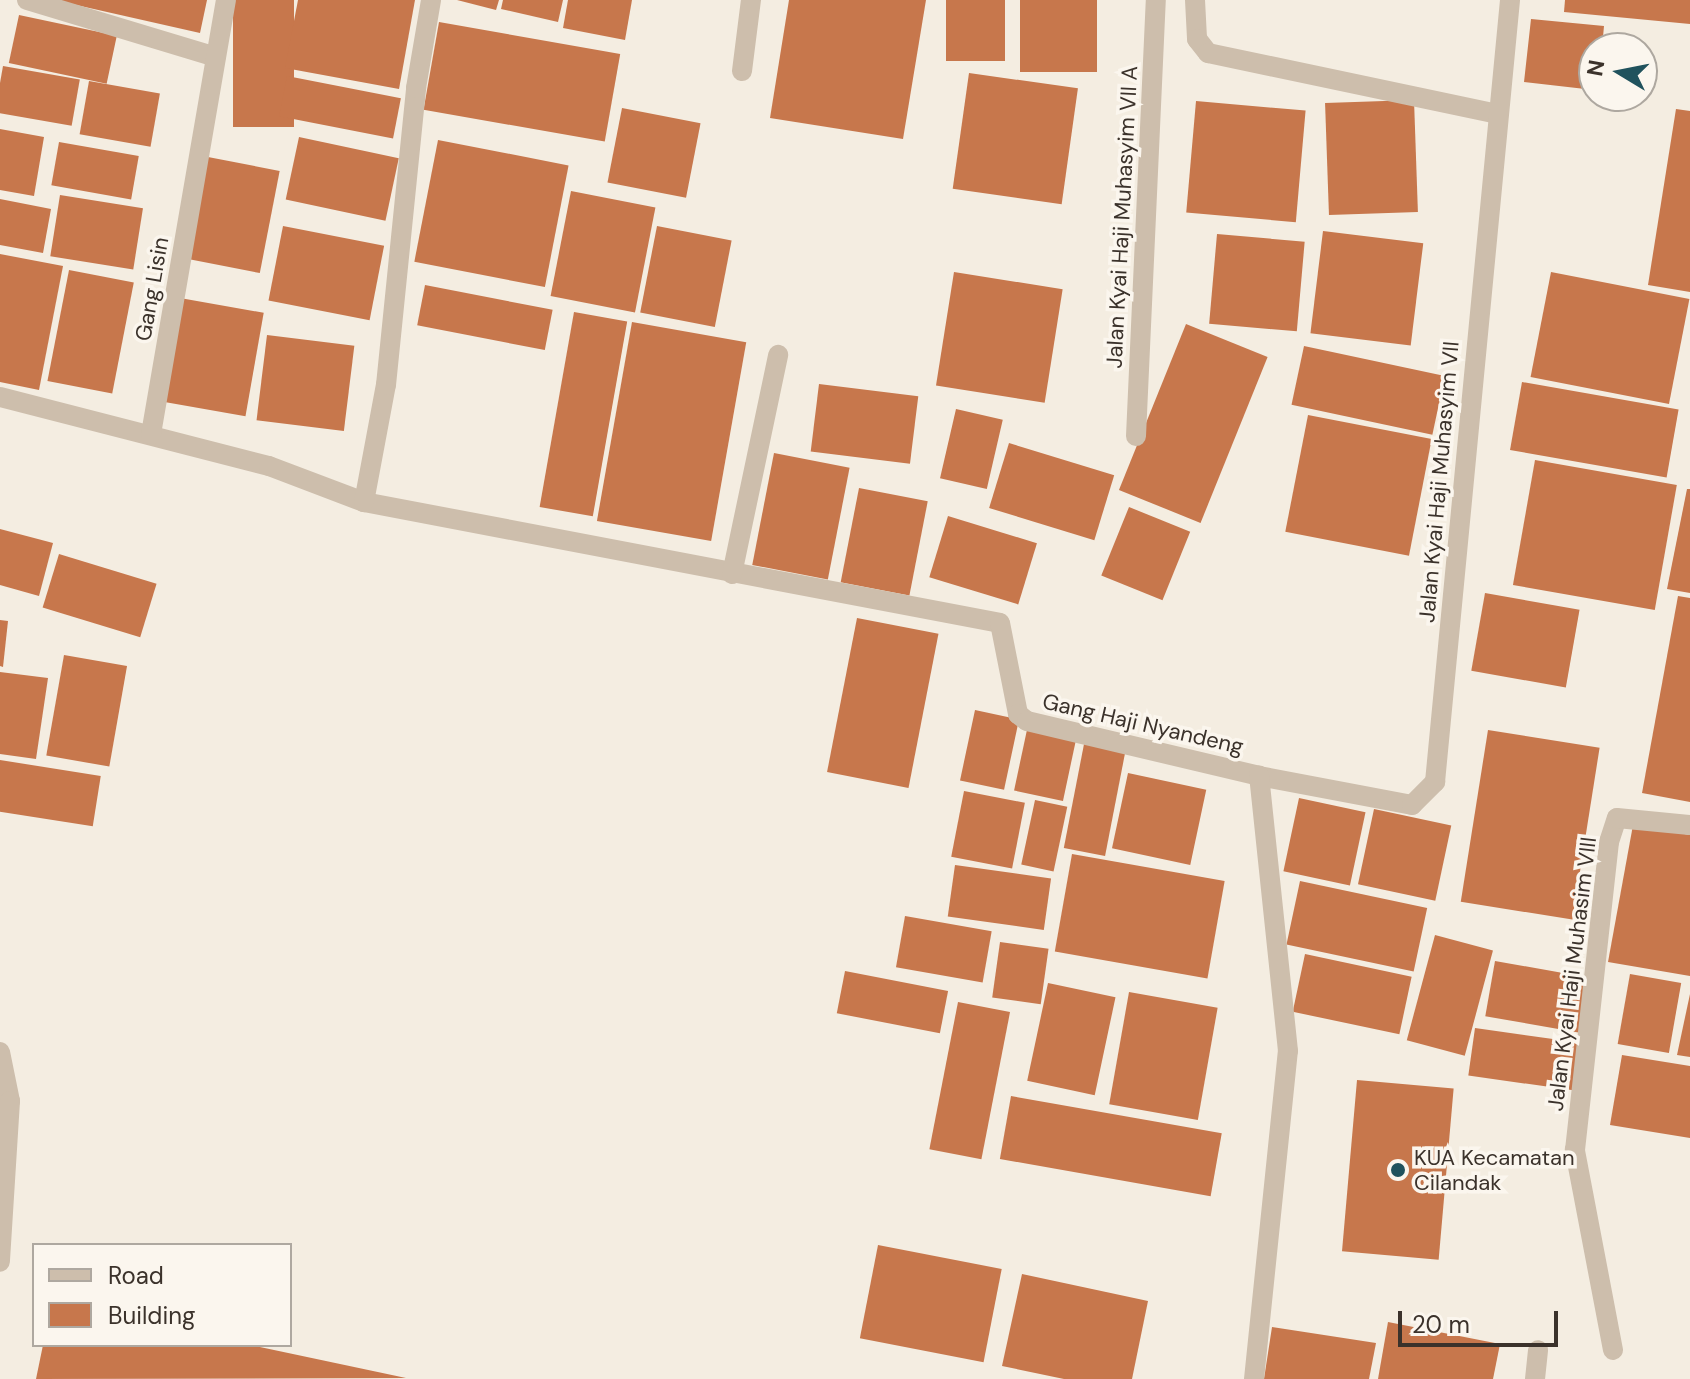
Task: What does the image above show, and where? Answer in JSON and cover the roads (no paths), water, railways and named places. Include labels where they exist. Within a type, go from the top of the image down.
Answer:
[{"type":"street","points":[[27,0],[216,57]]},
{"type":"street","name":"Gang Lisin","points":[[151,434],[226,0]]},
{"type":"street","points":[[364,502],[386,385],[416,88],[431,0]]},
{"type":"street","points":[[742,71],[751,0]]},
{"type":"street","name":"Jalan Kyai Haji Muhasyim VII A","points":[[1136,436],[1156,0]]},
{"type":"street","points":[[1195,0],[1197,39],[1208,53],[1498,114]]},
{"type":"street","name":"Jalan Kyai Haji Muhasyim VII","points":[[1259,776],[1412,805],[1435,782],[1510,0]]},
{"type":"street","points":[[0,397],[269,466],[364,502],[732,574],[778,355]]},
{"type":"street","name":"Gang Haji Nyandeng","points":[[732,574],[1000,623],[1018,714],[1027,721],[1259,776]]},
{"type":"street","points":[[1254,1379],[1288,1051],[1259,776]]},
{"type":"street","name":"Jalan Kyai Haji Muhasim VIII","points":[[1613,1350],[1575,1150],[1609,842],[1617,818],[1690,825]]},
{"type":"street","points":[[0,1052],[10,1101],[0,1262]]},
{"type":"street","points":[[1535,1379],[1538,1350]]},
{"type":"place","name":"KUA Kecamatan Cilandak","points":[[1398,1170]]}]
